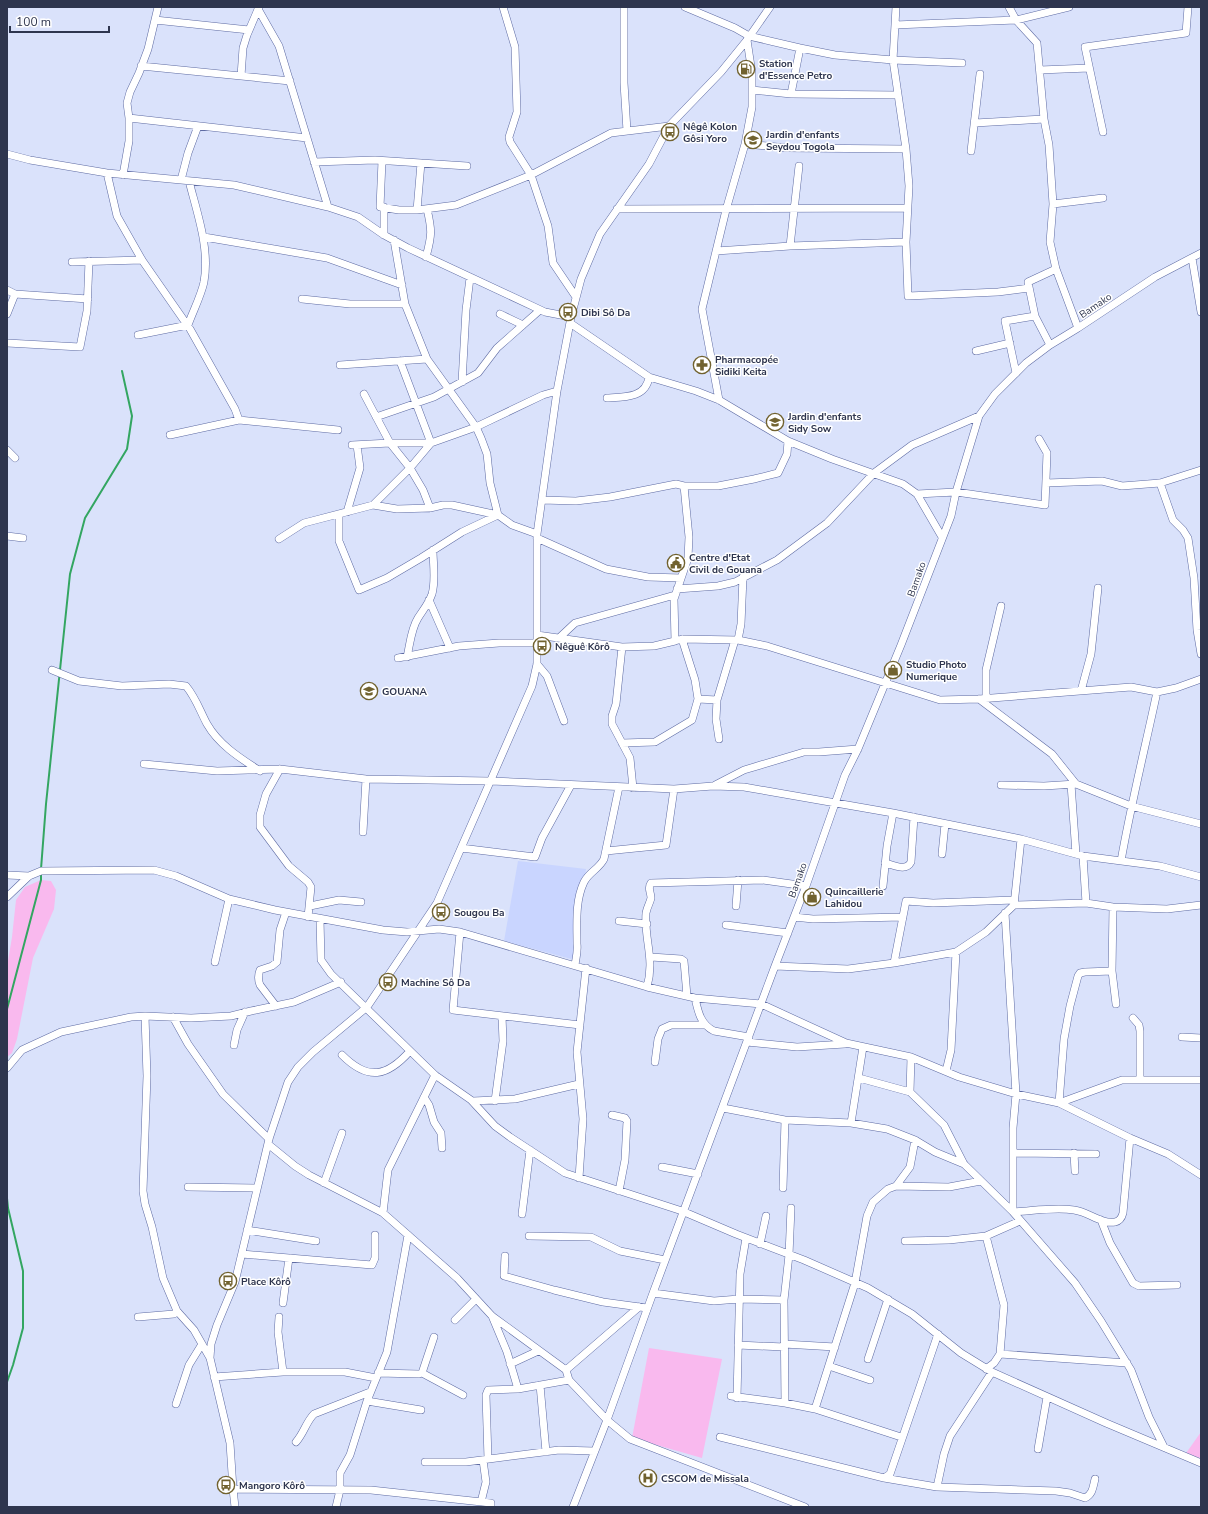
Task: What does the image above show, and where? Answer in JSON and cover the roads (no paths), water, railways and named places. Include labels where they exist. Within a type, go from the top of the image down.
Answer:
[{"type":"street","points":[[124,174],[129,141],[127,102],[141,66],[158,7]]},
{"type":"street","points":[[503,7],[514,47],[517,112],[509,137],[510,142],[531,175],[548,226],[554,263],[576,297]]},
{"type":"street","points":[[624,7],[624,83],[627,131]]},
{"type":"street","points":[[685,7],[735,28],[748,38],[835,55],[893,60],[962,63]]},
{"type":"street","points":[[235,1507],[232,1489],[230,1443],[210,1358],[211,1344],[235,1282],[268,1142],[288,1082],[292,1075],[313,1052],[367,1007],[437,903],[532,686],[538,664],[537,536],[557,391],[581,279],[600,234],[649,164],[669,126],[707,87],[748,38],[770,7]]},
{"type":"street","points":[[896,7],[893,60],[906,149],[909,186],[906,208],[908,296],[998,292],[1029,288]]},
{"type":"street","points":[[1009,7],[1016,20],[1037,43],[1044,119],[1049,145],[1053,204],[1050,242],[1056,269],[1078,328]]},
{"type":"street","points":[[1103,132],[1084,47],[1186,33],[1188,7]]},
{"type":"street","points":[[241,76],[243,48],[258,8]]},
{"type":"street","points":[[258,8],[279,46],[328,207]]},
{"type":"street","points":[[895,25],[1016,20],[1064,8]]},
{"type":"street","points":[[155,20],[249,30]]},
{"type":"street","points":[[719,400],[702,309],[726,210],[745,144],[752,108],[752,72],[748,38]]},
{"type":"street","points":[[791,94],[800,48]]},
{"type":"street","points":[[141,66],[290,81]]},
{"type":"street","points":[[1040,70],[1089,68]]},
{"type":"street","points":[[971,151],[980,74]]},
{"type":"street","points":[[752,90],[791,94],[898,95]]},
{"type":"street","points":[[129,118],[307,138]]},
{"type":"street","points":[[975,123],[1044,119]]},
{"type":"street","points":[[181,180],[188,153],[198,126]]},
{"type":"street","points":[[382,161],[380,207],[399,210],[427,209],[456,205],[531,175],[611,133],[669,126]]},
{"type":"street","points":[[745,144],[788,148],[906,149]]},
{"type":"street","points":[[7,154],[30,160],[107,173],[234,185],[328,207],[358,217],[384,235],[426,257],[540,310],[571,320],[650,377],[696,391],[719,400],[788,441],[832,460],[903,484],[917,494],[942,537]]},
{"type":"street","points":[[314,162],[382,161],[467,166]]},
{"type":"street","points":[[417,210],[421,163]]},
{"type":"street","points":[[790,246],[799,166]]},
{"type":"street","points":[[107,173],[117,216],[142,260],[188,325],[235,409],[239,420]]},
{"type":"street","points":[[188,325],[204,282],[206,258],[204,237],[189,181]]},
{"type":"street","points":[[1053,204],[1103,198]]},
{"type":"street","points":[[384,208],[384,235]]},
{"type":"street","points":[[617,210],[906,208]]},
{"type":"street","points":[[426,257],[432,229],[427,209]]},
{"type":"street","points":[[204,237],[327,258],[402,285]]},
{"type":"street","points":[[394,240],[405,304],[427,359],[476,427],[481,438],[487,454],[490,483],[498,515]]},
{"type":"street","points":[[716,251],[790,246],[906,242]]},
{"type":"street","name":"Bamako","points":[[573,1507],[607,1420],[647,1308],[806,886],[845,775],[858,749],[918,602],[951,516],[956,492],[979,416],[995,394],[1026,363],[1050,345],[1155,277],[1201,253]]},
{"type":"street","points":[[1192,258],[1201,312]]},
{"type":"street","points":[[72,262],[142,260]]},
{"type":"street","points":[[7,343],[80,347],[87,311],[89,261]]},
{"type":"street","points":[[1050,345],[1035,316],[1028,282],[1056,269]]},
{"type":"street","points":[[462,382],[465,317],[470,278]]},
{"type":"street","points":[[7,290],[15,294],[88,299]]},
{"type":"street","points":[[7,314],[15,294]]},
{"type":"street","points":[[302,299],[350,304],[405,304]]},
{"type":"street","points":[[376,417],[434,397],[478,373],[497,348],[540,310]]},
{"type":"street","points":[[500,314],[523,325]]},
{"type":"street","points":[[1016,373],[1005,321],[1035,316]]},
{"type":"street","points":[[138,335],[188,325]]},
{"type":"street","points":[[976,351],[1010,342]]},
{"type":"street","points":[[340,365],[427,359]]},
{"type":"street","points":[[400,361],[431,443]]},
{"type":"street","points":[[607,398],[624,397],[637,394],[648,386],[650,377]]},
{"type":"street","points":[[347,512],[360,468],[355,445],[431,443],[476,427],[543,395],[557,391]]},
{"type":"street","points":[[364,394],[390,443],[410,468],[423,490],[430,508]]},
{"type":"street","points":[[559,638],[575,623],[676,592],[718,586],[735,582],[743,578],[777,560],[827,524],[874,473],[912,445],[979,416]]},
{"type":"street","points":[[170,435],[239,420],[338,430]]},
{"type":"street","points":[[917,494],[956,492],[1046,505],[1047,453],[1039,439]]},
{"type":"street","points":[[542,500],[576,501],[610,497],[676,484],[684,486],[718,486],[754,479],[778,473],[787,454],[788,441]]},
{"type":"street","points":[[372,506],[410,468],[431,443]]},
{"type":"street","points":[[7,450],[15,458]]},
{"type":"street","points":[[1046,483],[1102,480],[1122,486],[1160,483],[1201,470]]},
{"type":"street","points":[[1160,483],[1173,520],[1183,530],[1188,538],[1197,578],[1197,630],[1201,654]]},
{"type":"street","points":[[622,742],[654,742],[692,720],[698,699],[695,680],[678,640],[676,592],[688,558],[689,537],[684,486]]},
{"type":"street","points":[[279,538],[304,523],[372,506],[430,508],[443,505],[452,505],[498,515],[512,525],[606,569],[648,577],[681,578]]},
{"type":"street","points":[[339,514],[339,541],[359,590],[387,578],[462,532],[498,515]]},
{"type":"street","points":[[7,536],[24,538]]},
{"type":"street","points":[[407,656],[412,631],[417,618],[432,594],[434,581],[433,550]]},
{"type":"street","points":[[719,739],[716,719],[717,700],[741,624],[743,578]]},
{"type":"street","points":[[1081,691],[1091,654],[1098,588]]},
{"type":"street","points":[[429,600],[450,648]]},
{"type":"street","points":[[983,699],[986,670],[1002,606]]},
{"type":"street","points":[[538,635],[622,647],[654,646],[678,640],[736,640],[767,646],[940,700],[983,699],[1131,687],[1157,692],[1176,688],[1201,679]]},
{"type":"street","points":[[398,658],[450,648],[498,643],[538,643]]},
{"type":"street","points":[[622,647],[616,704],[612,716],[612,724],[630,758],[633,788]]},
{"type":"street","points":[[538,664],[546,676],[564,721]]},
{"type":"street","points":[[52,670],[79,681],[122,686],[169,684],[186,686],[194,695],[208,724],[224,744],[237,756],[260,771]]},
{"type":"street","points":[[1121,861],[1131,806],[1157,692]]},
{"type":"street","points":[[698,699],[717,700]]},
{"type":"street","points":[[983,699],[1052,754],[1074,784],[1079,855],[1086,903]]},
{"type":"street","points":[[713,786],[744,770],[804,752],[858,749]]},
{"type":"street","points":[[144,764],[217,772],[280,769],[366,779],[490,781],[674,789],[713,786],[744,787],[914,817],[1021,839],[1079,855],[1160,866],[1201,877]]},
{"type":"street","points":[[280,769],[264,800],[260,815],[260,827],[289,866],[308,882],[311,887],[308,916]]},
{"type":"street","points":[[363,832],[366,779]]},
{"type":"street","points":[[1001,785],[1044,786],[1074,784],[1131,806],[1201,824]]},
{"type":"street","points":[[461,848],[535,857],[542,838],[572,785]]},
{"type":"street","points":[[575,965],[578,945],[577,916],[582,886],[588,876],[601,865],[606,851],[619,787]]},
{"type":"street","points":[[606,851],[666,844],[674,789]]},
{"type":"street","points":[[883,886],[893,813]]},
{"type":"street","points":[[885,863],[902,868],[909,866],[911,862],[914,817]]},
{"type":"street","points":[[942,854],[945,824]]},
{"type":"street","points":[[775,966],[848,969],[894,963],[956,952],[986,932],[1014,902],[1021,839]]},
{"type":"street","points":[[7,897],[29,876],[41,871],[154,870],[176,876],[229,899],[320,919],[383,930],[407,932],[439,929],[460,932],[647,987],[691,997],[761,1004],[846,1043],[910,1057],[946,1071],[1016,1094],[1060,1103],[1130,1138],[1168,1154],[1201,1175]]},
{"type":"street","points":[[7,875],[29,876]]},
{"type":"street","points":[[736,906],[738,880]]},
{"type":"street","points":[[647,987],[650,975],[651,957],[646,924],[647,906],[650,899],[649,887],[651,883],[763,880],[806,886]]},
{"type":"street","points":[[215,962],[229,899]]},
{"type":"street","points":[[310,906],[339,900],[361,902]]},
{"type":"street","points":[[894,963],[905,904],[908,901],[933,903],[1086,903],[1113,907],[1167,909],[1201,905]]},
{"type":"street","points":[[1113,907],[1112,971],[1116,1004]]},
{"type":"street","points":[[276,1006],[258,981],[260,970],[272,966],[276,962],[280,930],[286,912]]},
{"type":"street","points":[[1005,913],[1016,1094],[1013,1153],[1013,1212]]},
{"type":"street","points":[[794,917],[813,919],[903,917]]},
{"type":"street","points":[[320,919],[321,960],[331,974],[367,1007],[435,1075],[473,1101],[495,1126],[565,1173],[683,1212],[856,1283],[888,1299],[912,1314],[961,1353],[989,1371],[1201,1463]]},
{"type":"street","points":[[619,921],[646,924]]},
{"type":"street","points":[[726,924],[788,933]]},
{"type":"street","points":[[460,932],[454,1010],[580,1025]]},
{"type":"street","points":[[946,1071],[951,1050],[956,952]]},
{"type":"street","points":[[651,957],[681,959],[684,961],[691,997],[699,1017],[705,1025],[714,1031],[748,1039],[798,1046],[846,1043]]},
{"type":"street","points":[[579,1178],[583,1119],[577,1052],[586,968]]},
{"type":"street","points":[[1060,1103],[1064,1040],[1070,1006],[1078,976],[1080,973],[1085,972],[1112,971]]},
{"type":"street","points":[[7,1068],[22,1050],[61,1032],[131,1017],[173,1016],[191,1018],[231,1016],[294,1002],[341,982]]},
{"type":"street","points":[[234,1045],[237,1030],[245,1012]]},
{"type":"street","points":[[146,1016],[147,1084],[143,1191],[145,1204],[164,1278],[177,1311],[190,1325],[210,1358]]},
{"type":"street","points":[[173,1016],[188,1044],[223,1094],[268,1142],[295,1166],[324,1183],[383,1213],[457,1278],[492,1316],[566,1370],[569,1380],[607,1420],[630,1439],[805,1507]]},
{"type":"street","points":[[495,1101],[502,1041],[502,1016]]},
{"type":"street","points":[[1133,1018],[1139,1025],[1140,1031],[1140,1080]]},
{"type":"street","points":[[655,1062],[658,1039],[662,1029],[672,1025],[705,1025]]},
{"type":"street","points":[[1182,1037],[1201,1038]]},
{"type":"street","points":[[851,1123],[863,1047]]},
{"type":"street","points":[[342,1055],[350,1063],[367,1072],[373,1072],[391,1068],[399,1063],[410,1051]]},
{"type":"street","points":[[910,1057],[910,1092]]},
{"type":"street","points":[[383,1213],[388,1170],[435,1075]]},
{"type":"street","points":[[859,1078],[910,1092],[944,1125],[964,1164],[1013,1212],[1075,1283],[1101,1321],[1131,1370],[1149,1417],[1164,1447]]},
{"type":"street","points":[[1060,1103],[1122,1080],[1201,1080]]},
{"type":"street","points":[[473,1101],[515,1099],[579,1084]]},
{"type":"street","points":[[424,1097],[429,1105],[434,1122],[441,1133],[442,1148]]},
{"type":"street","points":[[723,1108],[784,1120],[851,1123],[887,1129],[916,1140],[935,1152],[964,1164]]},
{"type":"street","points":[[612,1115],[625,1118],[627,1121],[625,1160],[619,1191]]},
{"type":"street","points":[[783,1188],[784,1120]]},
{"type":"street","points":[[324,1183],[342,1133]]},
{"type":"street","points":[[1013,1212],[1061,1209],[1083,1212],[1101,1220],[1116,1222],[1121,1219],[1123,1213],[1130,1138]]},
{"type":"street","points":[[896,1186],[910,1167],[916,1140]]},
{"type":"street","points":[[522,1214],[530,1150]]},
{"type":"street","points":[[1013,1153],[1096,1154]]},
{"type":"street","points":[[1074,1153],[1075,1171]]},
{"type":"street","points":[[662,1167],[698,1174]]},
{"type":"street","points":[[815,1409],[856,1283],[867,1216],[873,1202],[888,1189],[896,1186],[949,1188],[981,1181]]},
{"type":"street","points":[[188,1188],[257,1188]]},
{"type":"street","points":[[785,1403],[784,1300],[790,1255],[791,1208]]},
{"type":"street","points":[[760,1244],[766,1216]]},
{"type":"street","points":[[1101,1220],[1110,1243],[1132,1283],[1139,1286],[1177,1285]]},
{"type":"street","points":[[905,1241],[949,1240],[986,1236],[1020,1221]]},
{"type":"street","points":[[247,1230],[316,1241]]},
{"type":"street","points":[[242,1254],[372,1265],[375,1258],[375,1235]]},
{"type":"street","points":[[338,1506],[340,1473],[350,1454],[370,1392],[387,1352],[408,1235]]},
{"type":"street","points":[[529,1236],[591,1237],[620,1250],[665,1260]]},
{"type":"street","points":[[937,1487],[944,1454],[950,1436],[1000,1354],[1004,1305],[986,1236]]},
{"type":"street","points":[[746,1238],[740,1274],[738,1346],[734,1397],[785,1403],[815,1409],[902,1437]]},
{"type":"street","points":[[505,1256],[504,1276],[603,1302],[647,1308]]},
{"type":"street","points":[[283,1303],[289,1258]]},
{"type":"street","points":[[653,1293],[714,1301],[784,1300]]},
{"type":"street","points":[[455,1320],[476,1299]]},
{"type":"street","points":[[868,1359],[888,1299]]},
{"type":"street","points":[[566,1370],[639,1307]]},
{"type":"street","points":[[138,1318],[174,1314],[177,1311]]},
{"type":"street","points":[[492,1316],[518,1389]]},
{"type":"street","points":[[279,1317],[278,1332],[283,1372]]},
{"type":"street","points":[[884,1478],[890,1474],[938,1334]]},
{"type":"street","points":[[422,1373],[434,1337]]},
{"type":"street","points":[[176,1404],[189,1365],[202,1344]]},
{"type":"street","points":[[738,1346],[835,1347]]},
{"type":"street","points":[[510,1364],[538,1351]]},
{"type":"street","points":[[1000,1354],[1127,1363]]},
{"type":"street","points":[[828,1366],[870,1380]]},
{"type":"street","points":[[214,1377],[283,1372],[344,1372],[377,1376],[422,1373],[463,1395]]},
{"type":"street","points":[[480,1502],[486,1482],[488,1390],[518,1389],[569,1380]]},
{"type":"street","points":[[540,1385],[546,1452]]},
{"type":"street","points":[[296,1442],[302,1435],[309,1419],[314,1414],[370,1392]]},
{"type":"street","points":[[1038,1449],[1047,1397]]},
{"type":"street","points":[[367,1401],[421,1410]]},
{"type":"street","points":[[720,1436],[884,1478],[937,1487],[1056,1491],[1070,1493],[1085,1498],[1090,1496],[1095,1479]]},
{"type":"street","points":[[425,1462],[466,1462],[558,1450],[594,1451]]},
{"type":"street","points":[[232,1489],[371,1490],[491,1503],[491,1507]]},
{"type":"waterway","points":[[41,869],[46,804],[70,574],[85,518],[127,449],[132,416],[122,371]]},
{"type":"waterway","points":[[7,1009],[41,880],[41,873]]},
{"type":"waterway","points":[[7,1198],[23,1271],[23,1328],[7,1382]]},
{"type":"place","name":"Station d'Essence Petro","points":[[746,69]]},
{"type":"place","name":"Nêgê Kolon Gôsi Yoro","points":[[670,132]]},
{"type":"place","name":"Jardin d'enfants Seydou Togola","points":[[753,140]]},
{"type":"place","name":"Dibi Sô Da","points":[[568,312]]},
{"type":"place","name":"Pharmacopée Sidiki Keita","points":[[702,365]]},
{"type":"place","name":"Jardin d'enfants Sidy Sow","points":[[775,422]]},
{"type":"place","name":"Centre d'Etat Civil de Gouana","points":[[676,563]]},
{"type":"place","name":"Nêguê Kôrô","points":[[542,646]]},
{"type":"place","name":"Studio Photo Numerique","points":[[893,670]]},
{"type":"place","name":"GOUANA","points":[[369,691]]},
{"type":"place","name":"Quincaillerie Lahidou","points":[[812,897]]},
{"type":"place","name":"Sougou Ba","points":[[441,912]]},
{"type":"place","name":"Machine Sô Da","points":[[388,982]]},
{"type":"place","name":"Place Kôrô","points":[[228,1281]]},
{"type":"place","name":"CSCOM de Missala","points":[[648,1478]]},
{"type":"place","name":"Mangoro Kôrô","points":[[226,1485]]}]
